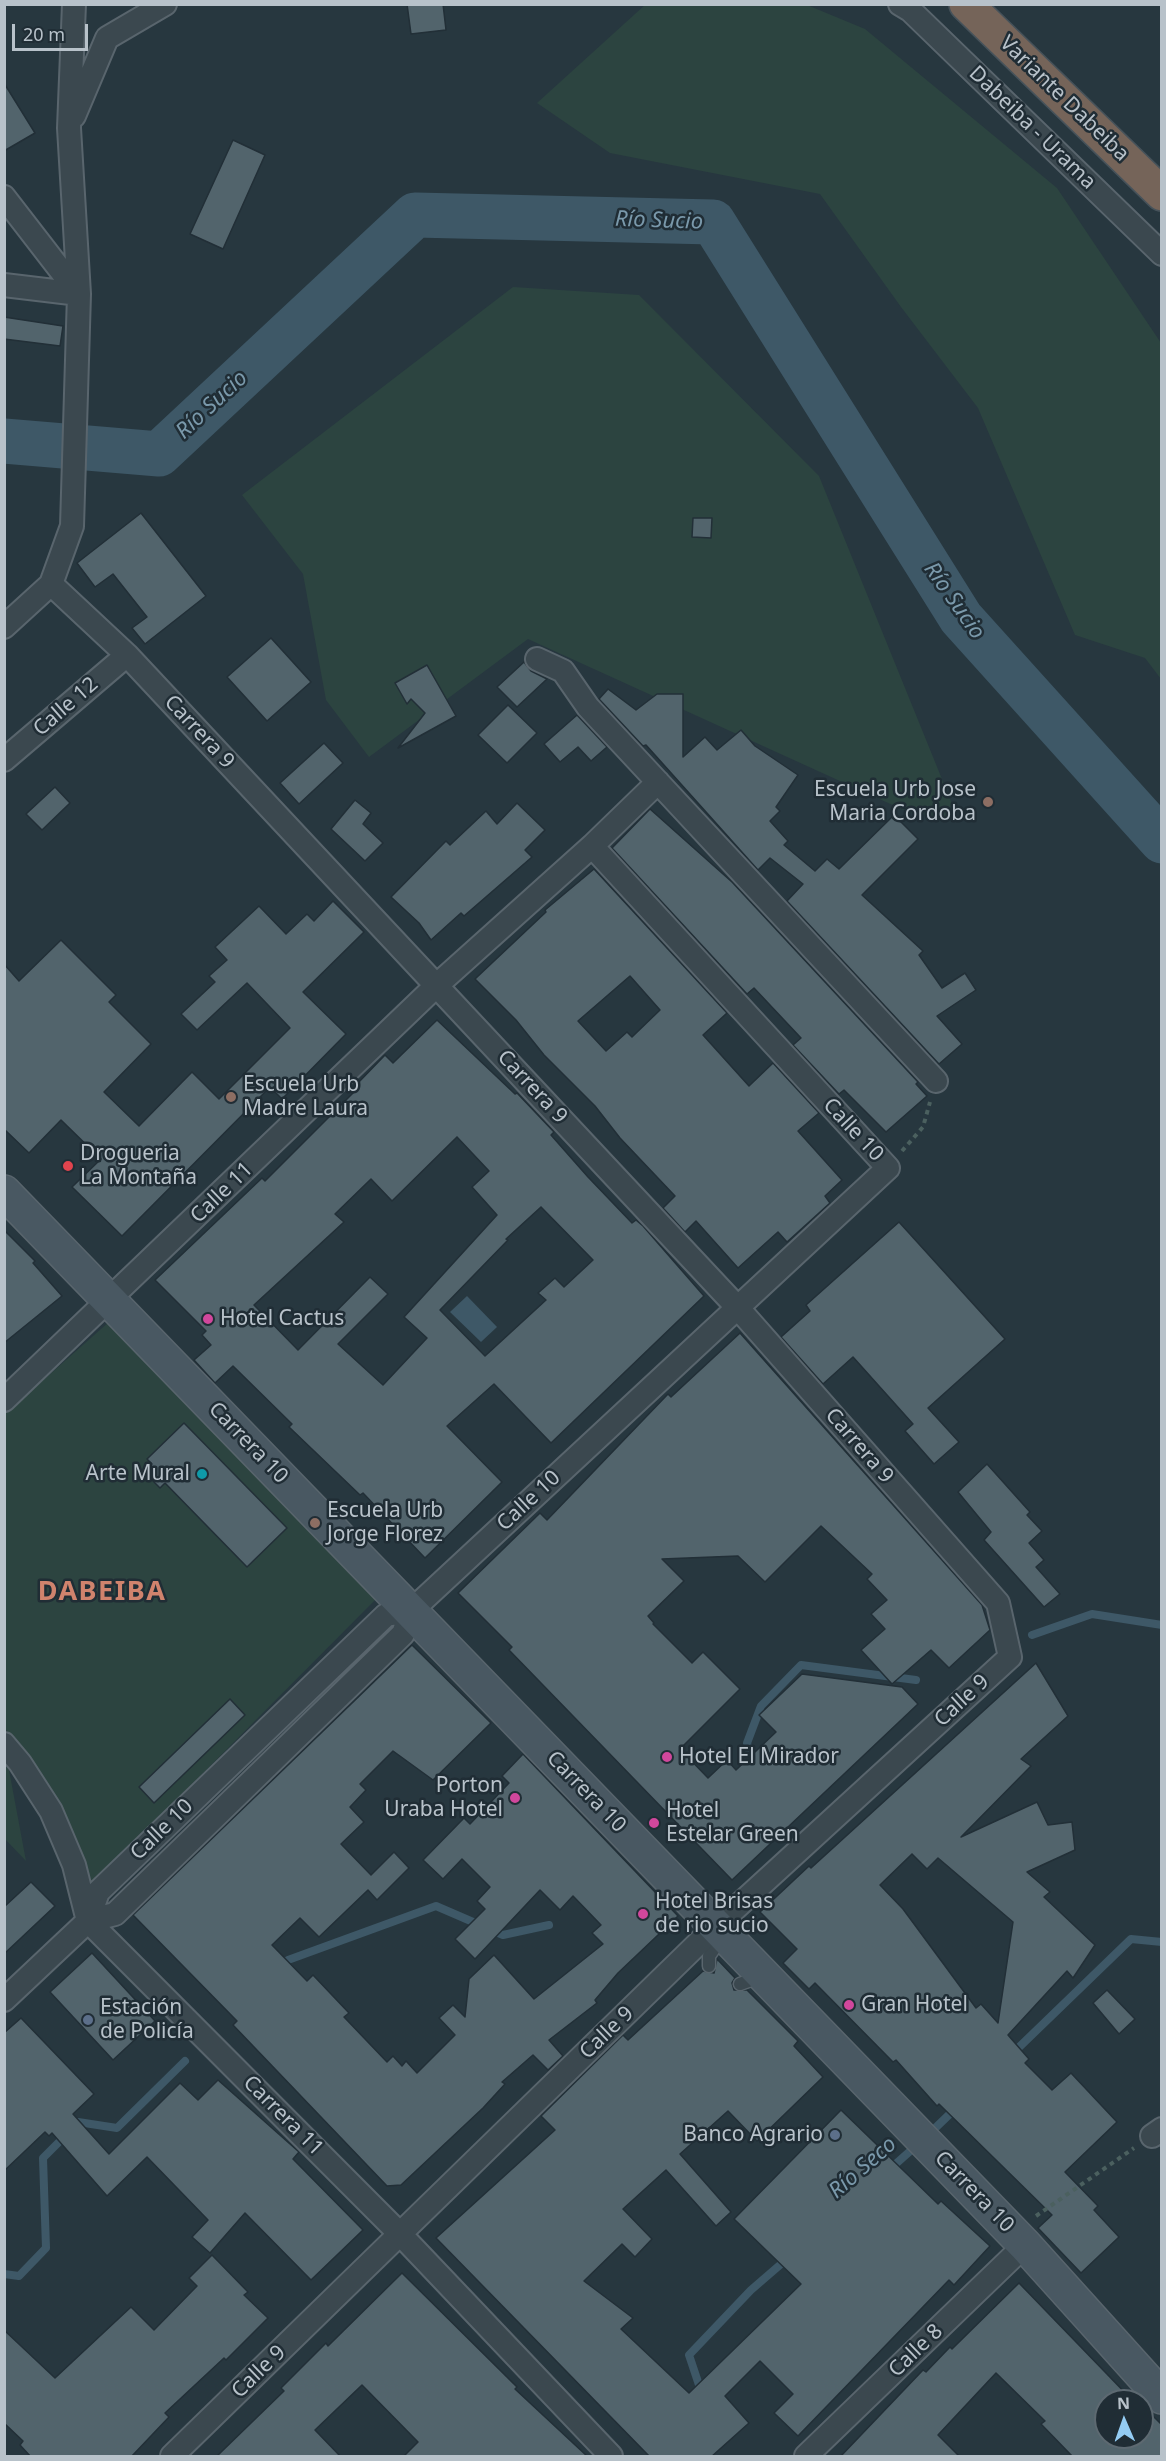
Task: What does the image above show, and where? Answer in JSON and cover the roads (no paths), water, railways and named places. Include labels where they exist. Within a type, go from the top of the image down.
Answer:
[{"type":"highway","name":"Variante Dabeiba","points":[[966,4],[1161,194]]},
{"type":"main road","name":"Carrera 10","points":[[4,1192],[720,1930],[752,1980],[1019,2238],[1161,2397]]},
{"type":"street","points":[[4,627],[51,584],[72,526],[79,294],[69,128],[74,4]]},
{"type":"street","points":[[69,128],[107,38],[165,4]]},
{"type":"street","name":"Dabeiba - Urama","points":[[900,4],[910,10],[1161,254]]},
{"type":"street","points":[[4,197],[79,294]]},
{"type":"street","points":[[4,285],[79,294]]},
{"type":"street","name":"Carrera 9","points":[[51,584],[127,655],[737,1307],[998,1603]]},
{"type":"street","name":"Calle 12","points":[[4,760],[127,655]]},
{"type":"street","points":[[537,659],[563,671],[588,707],[936,1081]]},
{"type":"street","points":[[437,985],[592,846],[658,782]]},
{"type":"street","name":"Calle 10","points":[[4,2000],[88,1921],[115,1914],[403,1634],[411,1611],[888,1168],[592,846]]},
{"type":"street","name":"Calle 11","points":[[4,1400],[110,1301],[437,985]]},
{"type":"street","name":"Calle 9","points":[[172,2457],[688,1953],[720,1930],[1010,1657],[998,1603]]},
{"type":"street","points":[[4,1744],[20,1762],[51,1811],[74,1865],[88,1921]]},
{"type":"street","name":"Carrera 11","points":[[88,1921],[401,2235],[611,2457]]},
{"type":"street","name":"Calle 8","points":[[806,2457],[1019,2238]]},
{"type":"water","points":[[467,1296],[497,1327],[481,1342],[450,1312]]},
{"type":"waterway","name":"Río Sucio","points":[[4,441],[159,454],[415,215],[713,222],[961,618],[1162,841]]},
{"type":"waterway","points":[[1032,1635],[1092,1614],[1162,1625]]},
{"type":"waterway","points":[[753,1764],[747,1743],[761,1706],[801,1665],[916,1680]]},
{"type":"waterway","points":[[288,1960],[436,1906],[480,1925]]},
{"type":"waterway","points":[[491,1930],[503,1935],[549,1925]]},
{"type":"waterway","name":"Río Seco","points":[[1012,2054],[1131,1939],[1162,1942]]},
{"type":"waterway","points":[[74,2127],[78,2122],[117,2128],[185,2061]]},
{"type":"waterway","name":"Río Seco","points":[[928,2135],[956,2108]]},
{"type":"waterway","points":[[4,2274],[19,2276],[46,2248],[43,2158],[65,2136]]},
{"type":"waterway","name":"Río Seco","points":[[890,2169],[917,2145]]},
{"type":"waterway","name":"Río Seco","points":[[701,2391],[689,2355],[751,2290],[788,2258]]},
{"type":"place","name":"Escuela Urb Jose Maria Cordoba","points":[[988,802]]},
{"type":"place","name":"Escuela Urb Madre Laura","points":[[231,1097]]},
{"type":"place","name":"Drogueria La Montaña","points":[[68,1166]]},
{"type":"place","name":"Hotel Cactus","points":[[208,1319]]},
{"type":"place","name":"Arte Mural","points":[[202,1474]]},
{"type":"place","name":"Escuela Urb Jorge Florez","points":[[315,1523]]},
{"type":"place","name":"Hotel El Mirador","points":[[667,1757]]},
{"type":"place","name":"Porton Uraba Hotel","points":[[515,1798]]},
{"type":"place","name":"Hotel Estelar Green","points":[[654,1823]]},
{"type":"place","name":"Hotel Brisas de rio sucio","points":[[643,1914]]},
{"type":"place","name":"Gran Hotel","points":[[849,2005]]},
{"type":"place","name":"Estación de Policía","points":[[88,2020]]},
{"type":"place","name":"Banco Agrario","points":[[835,2135]]},
{"type":"district","name":"DABEIBA","points":[[102,1592]]}]
